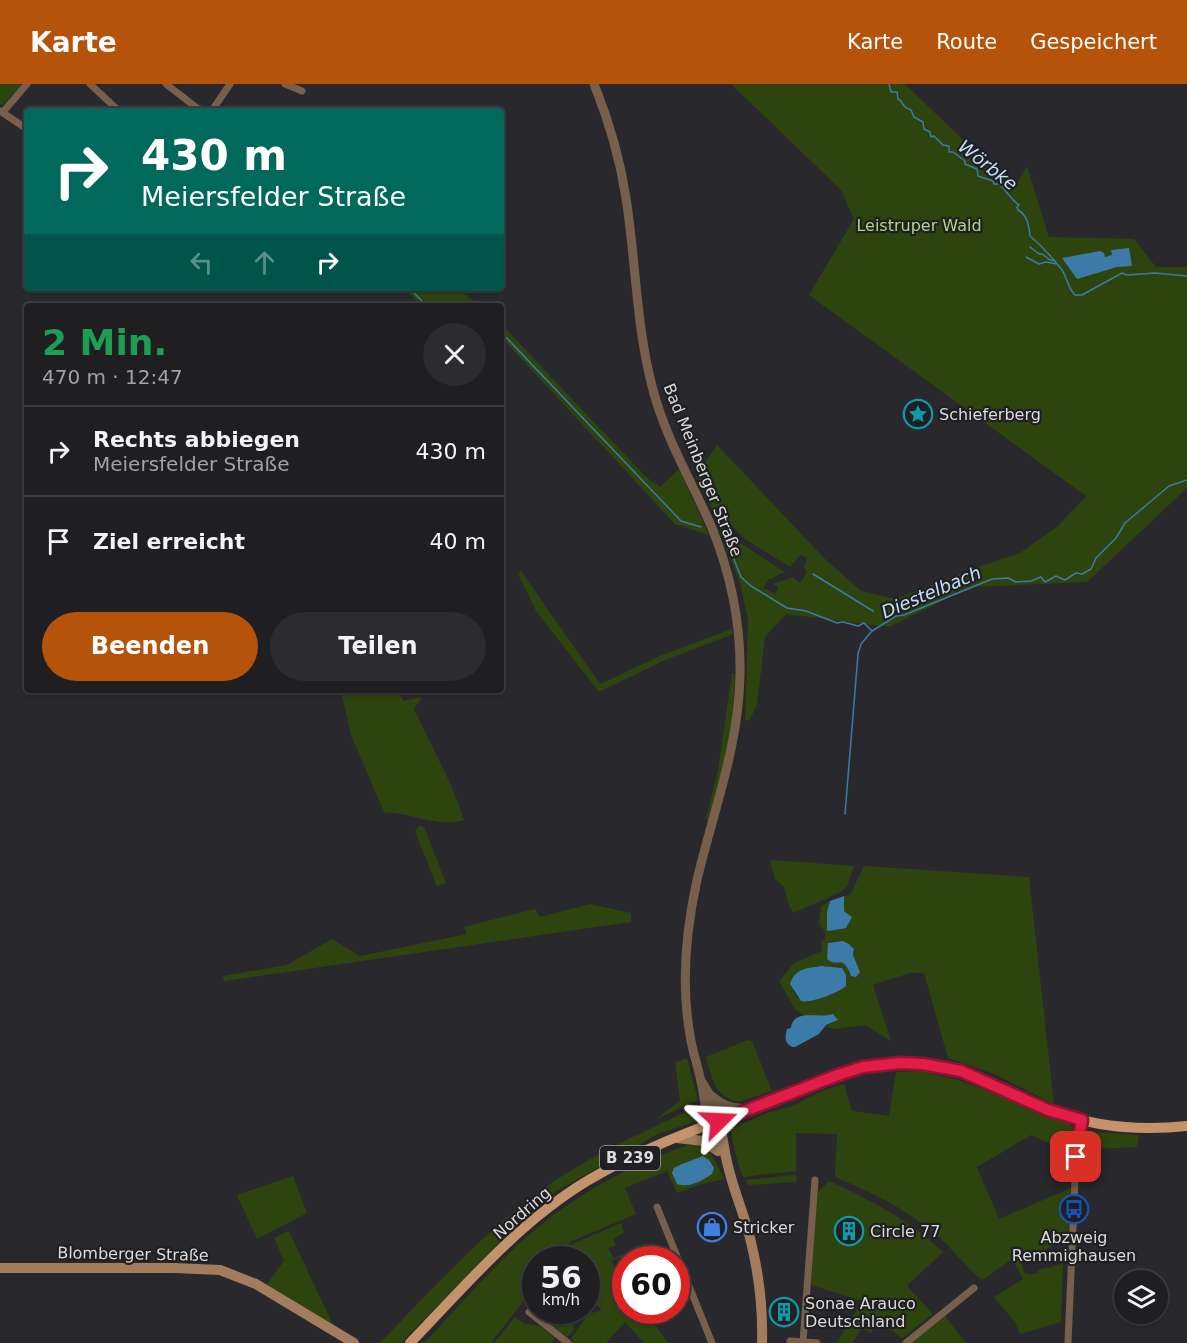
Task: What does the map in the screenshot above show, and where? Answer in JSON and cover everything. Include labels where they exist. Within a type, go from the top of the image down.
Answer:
[{"type":"main road","name":"B 239","points":[[677,1138],[838,1075],[863,1067],[900,1063],[923,1064],[961,1071],[1048,1110],[1107,1126],[1162,1129],[1187,1126]]},
{"type":"main road","name":"Bad Meinberger Straße","points":[[714,1123],[718,1151],[727,1165]]},
{"type":"main road","name":"Bad Meinberger Straße","points":[[714,1123],[751,1241],[762,1320],[762,1343]]},
{"type":"main road","points":[[677,1138],[703,1142],[718,1151]]},
{"type":"main road","name":"Nordring","points":[[410,1343],[506,1245],[561,1199],[617,1164],[677,1138]]},
{"type":"main road","name":"Blomberger Straße","points":[[0,1268],[220,1270],[256,1284],[354,1343]]},
{"type":"street","points":[[24,127],[1,111],[27,84]]},
{"type":"street","points":[[90,84],[116,108]]},
{"type":"street","points":[[166,84],[197,108]]},
{"type":"street","points":[[212,108],[230,84]]},
{"type":"street","points":[[285,84],[302,91]]},
{"type":"street","name":"Bad Meinberger Straße","points":[[594,84],[608,121],[621,172],[642,343],[653,392],[674,446],[719,546],[737,618],[741,673],[736,723],[724,780],[697,882],[687,950],[688,1022],[703,1099],[714,1123]]},
{"type":"street","name":"Bad Meinberger Straße","points":[[701,1080],[710,1095],[714,1123]]},
{"type":"street","points":[[710,1095],[723,1105],[751,1109]]},
{"type":"street","points":[[1068,1343],[1076,1157],[1082,1120]]},
{"type":"street","points":[[803,1342],[815,1180]]},
{"type":"street","points":[[657,1207],[712,1343]]},
{"type":"street","points":[[906,1343],[974,1288]]},
{"type":"street","points":[[544,1324],[568,1343]]},
{"type":"street","points":[[790,1341],[817,1343]]},
{"type":"green space","points":[[0,84],[22,84],[3,105],[0,104]]},
{"type":"green space","name":"Leistruper Wald","points":[[731,84],[905,84],[1014,189],[1027,166],[1049,237],[1134,239],[1156,267],[1187,267],[1187,488],[1087,582],[970,587],[889,627],[786,614],[765,637],[757,705],[749,721],[745,720],[748,620],[740,583],[719,528],[723,526],[734,539],[785,572],[768,580],[763,588],[776,594],[778,587],[773,584],[793,577],[800,583],[807,572],[804,567],[807,558],[800,555],[790,567],[745,539],[728,522],[717,518],[696,476],[717,445],[826,560],[861,591],[895,599],[1020,553],[1058,526],[1086,496],[809,295],[854,219],[841,190]]},
{"type":"green space","points":[[407,291],[459,291],[477,303],[419,303]]},
{"type":"green space","points":[[504,327],[646,477],[660,487],[679,469],[709,535],[675,524],[504,340]]},
{"type":"green space","points":[[521,571],[600,684],[662,655],[732,629],[733,634],[663,661],[599,692],[536,611],[518,574]]},
{"type":"green space","points":[[732,673],[735,674],[733,719],[710,820],[706,819],[718,771]]},
{"type":"green space","points":[[342,693],[399,693],[403,701],[422,697],[414,709],[452,787],[464,820],[434,821],[384,812],[351,735]]},
{"type":"green space","points":[[419,825],[424,827],[446,883],[437,886],[415,831]]},
{"type":"green space","points":[[770,860],[854,866],[847,886],[841,892],[793,913],[784,887],[775,879]]},
{"type":"green space","points":[[864,866],[1029,877],[1054,1104],[994,1074],[948,1058],[924,973],[910,973],[873,985],[891,1041],[865,1025],[834,1029],[824,1027],[836,1021],[828,1016],[804,1016],[795,1009],[779,981],[794,963],[822,951],[821,942],[826,938],[819,923],[821,906],[830,901],[827,912],[828,930],[842,928],[852,917],[844,911],[844,896],[850,895]],"holes":[[[843,941],[852,946],[860,972],[849,974],[844,963],[831,962],[827,952],[831,942]],[[811,967],[842,968],[836,993],[810,1002],[797,998],[790,984]]]},
{"type":"green space","points":[[590,904],[631,913],[631,922],[224,981],[223,976],[287,965],[332,939],[360,956],[467,934],[464,927],[535,909],[540,917]]},
{"type":"green space","points":[[748,1040],[752,1041],[772,1091],[739,1102],[724,1096],[715,1086],[706,1057]]},
{"type":"green space","points":[[687,1058],[698,1100],[656,1119],[680,1101],[675,1062]]},
{"type":"green space","points":[[920,1071],[958,1080],[1072,1127],[1075,1138],[1074,1154],[1031,1135],[977,1167],[999,1219],[1071,1188],[1068,1239],[1021,1260],[1024,1272],[1030,1275],[1038,1273],[1038,1270],[1063,1264],[1061,1322],[1020,1334],[1015,1322],[994,1297],[1023,1279],[1012,1259],[982,1280],[925,1225],[888,1202],[835,1177],[837,1134],[796,1133],[796,1171],[743,1177],[730,1129],[844,1084],[852,1111],[889,1116],[896,1072]]},
{"type":"green space","points":[[698,1106],[699,1118],[694,1122],[658,1134],[555,1192],[530,1211],[401,1343],[380,1343],[470,1251],[507,1217],[547,1186],[588,1160]]},
{"type":"green space","points":[[1095,1132],[1139,1135],[1137,1147],[1090,1149],[1082,1152],[1086,1138]]},
{"type":"green space","points":[[689,1145],[700,1145],[712,1155],[724,1179],[677,1193],[667,1171],[625,1188],[636,1214],[572,1241],[568,1246],[522,1246],[522,1303],[491,1343],[424,1343],[490,1272],[543,1223],[607,1181],[656,1157]]},
{"type":"green space","points":[[795,1175],[796,1182],[748,1185],[746,1180]]},
{"type":"green space","points":[[293,1176],[307,1213],[257,1239],[237,1195]]},
{"type":"green space","points":[[829,1181],[903,1220],[943,1252],[907,1286],[933,1314],[902,1338],[879,1321],[871,1333],[862,1328],[852,1343],[837,1343],[862,1301],[811,1285],[817,1193]]},
{"type":"green space","points":[[621,1223],[624,1232],[613,1239],[616,1245],[608,1249],[612,1255],[612,1324],[623,1324],[606,1343],[573,1343],[572,1338],[581,1324],[600,1324],[600,1311],[602,1310],[600,1308],[600,1246],[570,1246]]},
{"type":"green space","points":[[289,1231],[334,1327],[266,1285],[284,1261],[274,1238]]},
{"type":"green space","points":[[945,1316],[966,1343],[911,1343]]},
{"type":"green space","points":[[515,1317],[522,1324],[538,1325],[555,1338],[551,1343],[494,1343]]},
{"type":"green space","points":[[554,1324],[573,1324],[574,1329],[567,1337],[552,1326]]},
{"type":"green space","points":[[627,1324],[655,1324],[668,1343],[644,1343]]},
{"type":"water","points":[[1129,248],[1132,266],[1117,267],[1077,279],[1062,258],[1100,251],[1105,257],[1112,255],[1111,250]]},
{"type":"water","points":[[844,896],[844,911],[852,917],[846,928],[829,931],[827,930],[827,912],[830,901]]},
{"type":"water","points":[[843,941],[854,949],[853,955],[860,972],[856,977],[851,976],[842,963],[834,963],[827,959],[828,943]]},
{"type":"water","points":[[822,966],[842,968],[846,975],[846,986],[825,997],[801,1001],[790,984],[792,979],[803,970]]},
{"type":"water","points":[[833,1014],[838,1020],[826,1025],[819,1034],[795,1047],[786,1041],[787,1029],[791,1028],[796,1018]]},
{"type":"water","points":[[703,1156],[714,1168],[712,1174],[691,1184],[677,1184],[672,1173],[674,1168]]},
{"type":"waterway","name":"Wörbke","points":[[889,84],[891,92],[897,92],[898,99],[911,110],[914,117],[923,122],[924,129],[930,132],[931,137],[934,136],[943,145],[949,146],[949,152],[953,152],[965,161],[965,164],[977,169],[978,176],[999,184],[1019,205],[1018,210],[1026,218],[1030,236],[1062,270],[1075,295],[1082,295],[1122,273],[1187,276]]},
{"type":"waterway","points":[[1030,247],[1055,261]]},
{"type":"waterway","points":[[1026,257],[1039,264],[1046,262],[1057,264]]},
{"type":"waterway","name":"Diestelbach","points":[[412,291],[424,303]]},
{"type":"waterway","name":"Diestelbach","points":[[504,335],[681,521],[701,527]]},
{"type":"waterway","name":"Diestelbach","points":[[723,532],[741,577],[751,586],[787,608],[806,611],[837,623],[843,622],[858,626],[864,623],[872,631],[896,616],[904,615],[992,579],[1008,578],[1016,582],[1031,581],[1041,577],[1045,582],[1056,576],[1065,580],[1076,573],[1082,574],[1091,569],[1096,558],[1116,538],[1125,523],[1169,486],[1187,480]]},
{"type":"waterway","points":[[813,574],[873,611]]},
{"type":"waterway","points":[[845,814],[858,654],[861,644],[872,631]]},
{"type":"place","name":"Schieferberg","points":[[918,414]]},
{"type":"place","name":"Abzweig Remmighausen","points":[[1074,1209]]},
{"type":"place","name":"Stricker","points":[[712,1227]]},
{"type":"place","name":"Circle 77","points":[[849,1231]]},
{"type":"place","name":"Sonae Arauco Deutschland","points":[[784,1312]]},
{"type":"route","points":[[719,1121],[863,1067],[900,1063],[923,1064],[961,1071],[1048,1110],[1082,1120],[1076,1157]]}]
